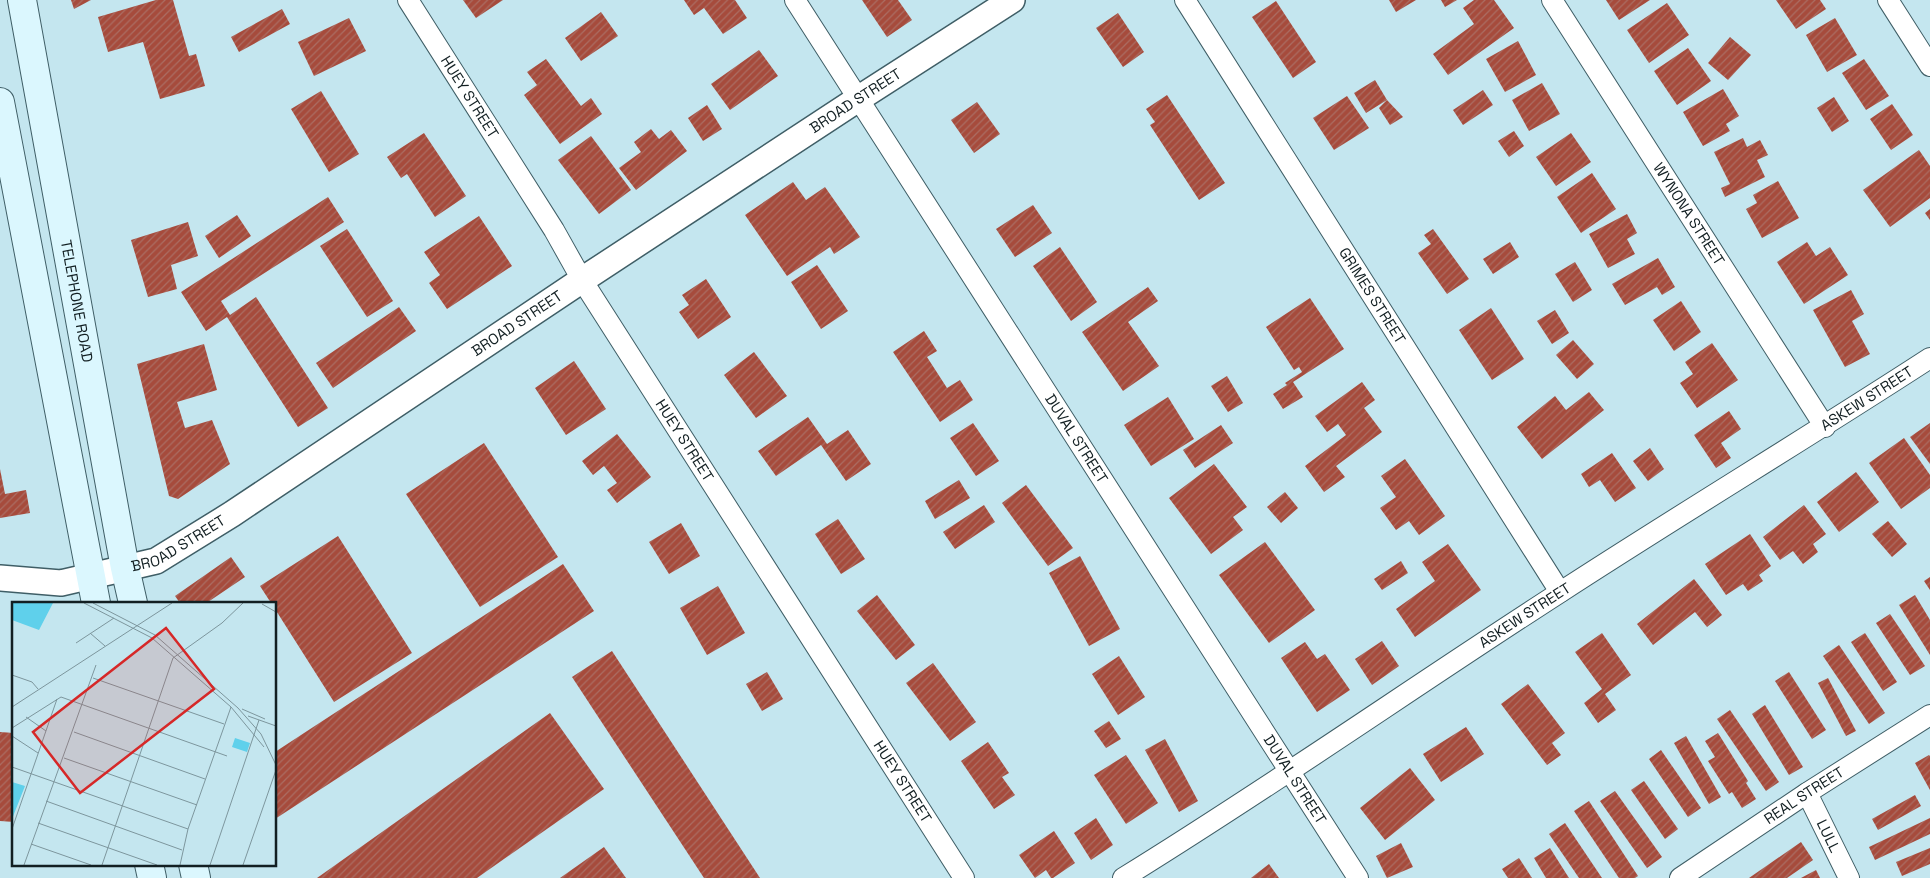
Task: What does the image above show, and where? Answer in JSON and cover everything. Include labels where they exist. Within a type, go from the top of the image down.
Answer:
[{"type":"main road","name":"TELEPHONE ROAD","points":[[22,0],[133,602]]},
{"type":"main road","points":[[0,102],[96,602]]},
{"type":"street","name":"HUEY STREET","points":[[408,0],[554,230],[582,280],[964,878]]},
{"type":"street","name":"DUVAL STREET","points":[[795,0],[1358,878]]},
{"type":"street","name":"BROAD STREET","points":[[0,578],[61,583],[156,561],[232,514],[582,280],[1012,0]]},
{"type":"street","name":"GRIMES STREET","points":[[1185,0],[1560,592]]},
{"type":"street","name":"WYNONA STREET","points":[[1552,0],[1824,427]]},
{"type":"street","points":[[1888,0],[1930,66]]},
{"type":"street","name":"ASKEW STREET","points":[[1122,878],[1194,834],[1560,592],[1824,427],[1930,358]]},
{"type":"street","name":"REAL STREET","points":[[1680,878],[1930,714]]},
{"type":"street","name":"LULL","points":[[1807,793],[1849,878]]},
{"type":"building","points":[[71,0],[91,0],[74,9]]},
{"type":"building","points":[[156,0],[173,0],[189,56],[196,54],[205,86],[160,99],[143,42],[108,52],[98,17]]},
{"type":"building","points":[[463,0],[503,0],[476,18]]},
{"type":"building","points":[[684,0],[735,0],[747,18],[723,34],[704,8],[694,15]]},
{"type":"building","points":[[862,0],[898,0],[912,20],[887,37]]},
{"type":"building","points":[[1389,0],[1416,0],[1396,12]]},
{"type":"building","points":[[1441,0],[1457,0],[1445,7]]},
{"type":"building","points":[[1474,0],[1494,0],[1514,28],[1448,75],[1433,54],[1474,24],[1463,8]]},
{"type":"building","points":[[1606,0],[1650,0],[1619,20]]},
{"type":"building","points":[[1776,0],[1820,0],[1826,9],[1796,29]]},
{"type":"building","points":[[1276,1],[1316,62],[1293,78],[1252,17]]},
{"type":"building","points":[[1667,3],[1689,35],[1649,63],[1627,30]]},
{"type":"building","points":[[282,9],[290,24],[239,52],[231,37]]},
{"type":"building","points":[[601,12],[618,36],[581,61],[565,38]]},
{"type":"building","points":[[1118,13],[1144,52],[1123,67],[1096,28]]},
{"type":"building","points":[[349,18],[366,51],[314,76],[298,42]]},
{"type":"building","points":[[1835,18],[1857,55],[1827,72],[1806,35]]},
{"type":"building","points":[[1730,37],[1751,55],[1728,80],[1708,63]]},
{"type":"building","points":[[1518,41],[1536,75],[1505,92],[1486,59]]},
{"type":"building","points":[[1688,48],[1711,81],[1677,105],[1654,71]]},
{"type":"building","points":[[759,50],[778,76],[730,110],[711,84]]},
{"type":"building","points":[[546,59],[581,106],[591,98],[602,114],[560,144],[524,95],[537,85],[527,72]]},
{"type":"building","points":[[1864,59],[1889,96],[1866,110],[1842,73]]},
{"type":"building","points":[[1375,80],[1387,100],[1366,113],[1354,93]]},
{"type":"building","points":[[1542,83],[1560,114],[1529,131],[1512,100]]},
{"type":"building","points":[[1723,89],[1739,116],[1726,124],[1730,131],[1703,146],[1683,112]]},
{"type":"building","points":[[1483,90],[1493,105],[1463,125],[1453,110]]},
{"type":"building","points":[[321,91],[359,154],[329,172],[291,109]]},
{"type":"building","points":[[1167,95],[1225,183],[1199,200],[1150,125],[1155,122],[1146,109]]},
{"type":"building","points":[[1347,96],[1369,128],[1334,150],[1313,118]]},
{"type":"building","points":[[1834,97],[1849,121],[1832,132],[1817,108]]},
{"type":"building","points":[[1387,100],[1403,117],[1390,125],[1379,108]]},
{"type":"building","points":[[977,102],[1000,134],[974,153],[951,120]]},
{"type":"building","points":[[1892,104],[1913,135],[1891,150],[1870,119]]},
{"type":"building","points":[[707,105],[722,129],[703,141],[688,118]]},
{"type":"building","points":[[651,129],[659,139],[671,130],[687,151],[636,190],[619,168],[641,152],[634,142]]},
{"type":"building","points":[[1514,131],[1524,146],[1509,157],[1498,141]]},
{"type":"building","points":[[424,133],[466,196],[435,217],[407,174],[401,178],[387,157]]},
{"type":"building","points":[[1571,133],[1591,162],[1556,186],[1536,157]]},
{"type":"building","points":[[591,136],[631,190],[599,214],[558,160]]},
{"type":"building","points":[[1743,138],[1747,147],[1760,140],[1768,155],[1757,160],[1765,177],[1725,197],[1721,188],[1730,184],[1714,152]]},
{"type":"building","points":[[1919,150],[1930,166],[1930,198],[1890,227],[1863,190]]},
{"type":"building","points":[[1592,173],[1616,209],[1581,233],[1557,197]]},
{"type":"building","points":[[1778,181],[1799,218],[1762,238],[1746,209],[1757,203],[1753,195]]},
{"type":"building","points":[[793,182],[806,200],[825,187],[860,237],[834,254],[830,247],[787,276],[745,215]]},
{"type":"building","points":[[328,197],[344,222],[221,301],[230,315],[256,297],[328,408],[298,427],[227,317],[206,331],[181,292]]},
{"type":"building","points":[[1033,205],[1052,233],[1015,257],[996,229]]},
{"type":"building","points":[[1930,209],[1930,220],[1925,213]]},
{"type":"building","points":[[1627,214],[1637,233],[1627,239],[1635,254],[1608,268],[1589,234]]},
{"type":"building","points":[[237,215],[251,236],[219,258],[205,236]]},
{"type":"building","points":[[479,216],[512,266],[447,309],[429,283],[440,275],[424,252]]},
{"type":"building","points":[[188,222],[198,256],[171,265],[177,289],[148,297],[131,240]]},
{"type":"building","points":[[347,229],[393,301],[367,317],[320,246]]},
{"type":"building","points":[[1433,229],[1469,279],[1447,294],[1418,253],[1431,244],[1424,235]]},
{"type":"building","points":[[1510,242],[1519,257],[1493,274],[1483,259]]},
{"type":"building","points":[[1807,242],[1816,256],[1830,247],[1848,275],[1804,304],[1777,262]]},
{"type":"building","points":[[1060,247],[1097,302],[1071,321],[1033,266]]},
{"type":"building","points":[[1658,258],[1675,287],[1662,295],[1657,287],[1625,305],[1612,284]]},
{"type":"building","points":[[1575,262],[1592,290],[1573,302],[1555,274]]},
{"type":"building","points":[[817,265],[848,311],[821,329],[791,282]]},
{"type":"building","points":[[706,279],[731,317],[698,339],[679,312],[689,305],[682,295]]},
{"type":"building","points":[[1148,287],[1158,301],[1128,322],[1159,366],[1123,391],[1082,332]]},
{"type":"building","points":[[1851,290],[1864,314],[1852,321],[1870,354],[1845,367],[1813,310]]},
{"type":"building","points":[[1310,298],[1344,349],[1293,382],[1303,397],[1283,409],[1273,394],[1287,385],[1285,383],[1302,372],[1299,367],[1294,370],[1266,327]]},
{"type":"building","points":[[1681,301],[1701,332],[1674,351],[1653,320]]},
{"type":"building","points":[[399,307],[416,331],[333,388],[316,363]]},
{"type":"building","points":[[1491,308],[1524,359],[1492,380],[1459,330]]},
{"type":"building","points":[[1555,310],[1569,333],[1552,344],[1537,321]]},
{"type":"building","points":[[924,331],[937,351],[927,357],[947,388],[960,380],[973,400],[940,422],[893,352]]},
{"type":"building","points":[[1573,340],[1594,364],[1577,379],[1556,355]]},
{"type":"building","points":[[1712,343],[1738,380],[1697,408],[1680,383],[1693,374],[1685,362]]},
{"type":"building","points":[[204,344],[217,390],[177,402],[185,428],[212,420],[230,464],[178,499],[169,496],[137,364]]},
{"type":"building","points":[[754,352],[787,396],[756,418],[724,375]]},
{"type":"building","points":[[574,361],[606,409],[566,435],[535,388]]},
{"type":"building","points":[[1227,376],[1243,403],[1228,412],[1211,386]]},
{"type":"building","points":[[1362,382],[1375,400],[1364,408],[1382,432],[1336,466],[1345,477],[1324,492],[1305,466],[1346,435],[1338,424],[1327,432],[1315,416]]},
{"type":"building","points":[[1589,392],[1604,410],[1542,459],[1517,427],[1555,396],[1566,410]]},
{"type":"building","points":[[1168,397],[1194,439],[1151,466],[1124,425]]},
{"type":"building","points":[[1729,411],[1741,429],[1721,443],[1731,458],[1716,468],[1694,435]]},
{"type":"building","points":[[808,417],[827,444],[848,430],[871,464],[846,481],[821,445],[776,476],[758,451]]},
{"type":"building","points":[[973,423],[999,461],[976,476],[950,438]]},
{"type":"building","points":[[1930,423],[1930,464],[1910,437]]},
{"type":"building","points":[[1221,425],[1233,443],[1195,468],[1183,450]]},
{"type":"building","points":[[617,434],[651,477],[617,503],[607,490],[617,483],[604,466],[593,475],[582,461]]},
{"type":"building","points":[[1904,438],[1930,475],[1930,488],[1901,509],[1869,463]]},
{"type":"building","points":[[484,443],[558,557],[480,607],[406,494]]},
{"type":"building","points":[[1650,448],[1664,469],[1648,481],[1633,461]]},
{"type":"building","points":[[1612,453],[1636,488],[1615,502],[1600,480],[1589,487],[1581,474]]},
{"type":"building","points":[[1405,459],[1445,516],[1419,535],[1409,521],[1396,530],[1380,508],[1396,497],[1381,476]]},
{"type":"building","points":[[1214,464],[1247,507],[1233,517],[1243,530],[1211,554],[1169,498]]},
{"type":"building","points":[[0,469],[5,494],[26,490],[30,513],[0,518]]},
{"type":"building","points":[[1856,472],[1879,502],[1839,532],[1817,502]]},
{"type":"building","points":[[959,480],[970,498],[935,519],[925,501]]},
{"type":"building","points":[[1026,485],[1073,548],[1048,566],[1002,503]]},
{"type":"building","points":[[1285,492],[1298,508],[1281,523],[1267,507]]},
{"type":"building","points":[[984,505],[995,522],[955,549],[943,532]]},
{"type":"building","points":[[1804,505],[1826,534],[1813,544],[1818,552],[1803,564],[1793,551],[1780,560],[1763,537]]},
{"type":"building","points":[[838,519],[865,559],[841,574],[815,534]]},
{"type":"building","points":[[1888,521],[1907,544],[1892,557],[1872,534]]},
{"type":"building","points":[[681,523],[700,556],[669,574],[649,542]]},
{"type":"building","points":[[1750,534],[1771,566],[1759,575],[1763,581],[1748,591],[1743,584],[1726,595],[1705,564]]},
{"type":"building","points":[[338,536],[412,653],[334,702],[276,611],[276,602],[270,602],[260,586]]},
{"type":"building","points":[[1265,542],[1315,610],[1269,643],[1219,575]]},
{"type":"building","points":[[1448,544],[1481,590],[1415,637],[1396,609],[1435,581],[1422,562]]},
{"type":"building","points":[[1080,556],[1120,629],[1089,646],[1049,573]]},
{"type":"building","points":[[231,557],[245,577],[208,602],[179,602],[175,596]]},
{"type":"building","points":[[1401,561],[1408,573],[1382,590],[1374,579]]},
{"type":"building","points":[[563,564],[594,611],[276,818],[276,751]]},
{"type":"building","points":[[1930,577],[1930,590],[1924,581]]},
{"type":"building","points":[[1694,579],[1722,615],[1707,627],[1695,612],[1653,645],[1637,624]]},
{"type":"building","points":[[718,586],[745,633],[707,655],[680,608]]},
{"type":"building","points":[[877,595],[915,645],[896,660],[857,611]]},
{"type":"building","points":[[1915,595],[1930,620],[1930,655],[1899,605]]},
{"type":"building","points":[[1890,614],[1925,666],[1910,675],[1876,623]]},
{"type":"building","points":[[1602,633],[1631,675],[1605,694],[1616,710],[1598,723],[1584,703],[1602,689],[1575,652]]},
{"type":"building","points":[[1865,633],[1897,682],[1883,691],[1851,642]]},
{"type":"building","points":[[1382,641],[1399,666],[1372,685],[1355,659]]},
{"type":"building","points":[[1305,642],[1317,659],[1325,654],[1350,690],[1317,712],[1281,658]]},
{"type":"building","points":[[1839,645],[1885,713],[1869,724],[1823,656]]},
{"type":"building","points":[[612,651],[760,878],[704,878],[572,677]]},
{"type":"building","points":[[1119,656],[1145,697],[1118,715],[1092,674]]},
{"type":"building","points":[[933,663],[976,722],[950,741],[906,683]]},
{"type":"building","points":[[767,672],[783,699],[762,711],[746,684]]},
{"type":"building","points":[[1789,672],[1826,730],[1812,739],[1775,681]]},
{"type":"building","points":[[1828,678],[1856,731],[1846,736],[1818,683]]},
{"type":"building","points":[[1528,684],[1565,733],[1552,743],[1561,755],[1547,765],[1501,704]]},
{"type":"building","points":[[1765,705],[1803,767],[1789,775],[1752,714]]},
{"type":"building","points":[[1730,710],[1779,782],[1766,791],[1717,719]]},
{"type":"building","points":[[550,713],[604,789],[477,878],[317,878]]},
{"type":"building","points":[[1109,721],[1121,739],[1106,748],[1094,731]]},
{"type":"building","points":[[1466,727],[1484,754],[1441,782],[1423,754]]},
{"type":"building","points":[[0,732],[12,733],[12,822],[0,821]]},
{"type":"building","points":[[1718,733],[1748,781],[1746,783],[1756,799],[1742,808],[1732,792],[1729,794],[1708,761],[1715,757],[1705,741]]},
{"type":"building","points":[[1686,736],[1721,797],[1709,804],[1674,743]]},
{"type":"building","points":[[1165,739],[1198,801],[1179,812],[1145,750]]},
{"type":"building","points":[[988,742],[1009,773],[1002,777],[1015,795],[994,809],[961,761]]},
{"type":"building","points":[[1661,750],[1701,808],[1688,817],[1649,759]]},
{"type":"building","points":[[1126,755],[1158,803],[1126,824],[1094,775]]},
{"type":"building","points":[[1930,756],[1930,790],[1915,763]]},
{"type":"building","points":[[1410,768],[1435,800],[1385,840],[1360,808]]},
{"type":"building","points":[[1644,781],[1678,829],[1665,839],[1631,790]]},
{"type":"building","points":[[1615,791],[1662,857],[1647,868],[1600,801]]},
{"type":"building","points":[[1915,795],[1921,806],[1878,830],[1872,819]]},
{"type":"building","points":[[1589,801],[1638,876],[1635,878],[1619,878],[1574,811]]},
{"type":"building","points":[[1096,818],[1113,845],[1091,860],[1074,833]]},
{"type":"building","points":[[1930,818],[1930,834],[1875,860],[1869,847]]},
{"type":"building","points":[[1565,823],[1602,878],[1579,878],[1549,834]]},
{"type":"building","points":[[1054,831],[1075,863],[1053,878],[1051,878],[1046,870],[1035,878],[1019,855]]},
{"type":"building","points":[[1801,842],[1813,860],[1787,878],[1749,878]]},
{"type":"building","points":[[1401,843],[1413,867],[1387,878],[1376,856]]},
{"type":"building","points":[[604,847],[626,878],[560,878]]},
{"type":"building","points":[[1550,848],[1569,878],[1546,878],[1534,858]]},
{"type":"building","points":[[1930,848],[1930,864],[1902,876],[1896,862]]},
{"type":"building","points":[[1519,858],[1532,878],[1508,878],[1502,869]]},
{"type":"building","points":[[1269,864],[1279,878],[1251,878]]},
{"type":"building","points":[[1816,870],[1820,878],[1801,878]]}]
